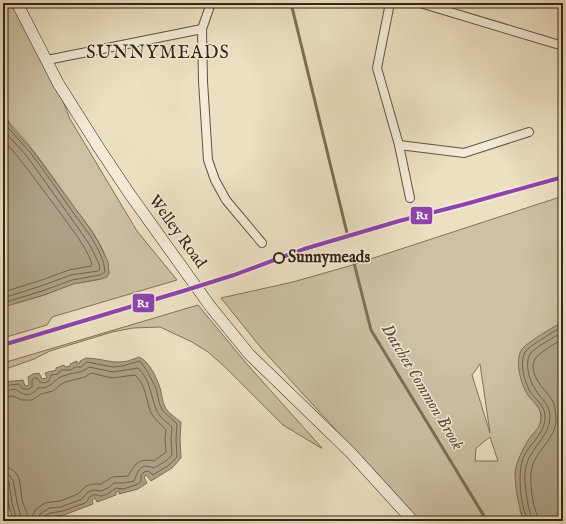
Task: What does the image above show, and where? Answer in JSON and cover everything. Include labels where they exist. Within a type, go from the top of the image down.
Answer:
[{"type":"main road","name":"Welley Road","points":[[17,3],[58,83],[99,148],[129,193],[210,306],[249,354],[350,452],[413,521]]},
{"type":"street","points":[[211,3],[202,29],[203,81],[208,160],[215,180],[226,200],[262,243]]},
{"type":"street","points":[[390,3],[377,68],[399,145],[410,198]]},
{"type":"street","points":[[420,3],[563,46]]},
{"type":"street","points":[[47,60],[202,29]]},
{"type":"street","points":[[399,145],[464,154],[529,132]]},
{"type":"shaded area","points":[[3,3],[17,3],[47,60],[70,119],[137,231],[177,280],[52,317],[47,325],[3,338],[3,307],[44,295],[73,284],[101,279],[109,273],[105,255],[91,230],[38,156],[3,114]]},
{"type":"shaded area","points":[[563,196],[563,322],[527,394],[540,409],[541,419],[539,429],[530,439],[520,511],[524,521],[419,521],[262,349],[221,298],[293,282],[349,266]],"holes":[[[480,364],[490,433],[472,375]],[[490,437],[498,461],[475,461],[476,448]]]},
{"type":"shaded area","points":[[198,305],[246,363],[322,448],[283,425],[208,352],[192,342],[160,327],[133,328],[112,332],[50,351],[34,359],[3,370],[3,363]]},
{"type":"shaded area","points":[[3,468],[8,504],[13,521],[3,521]]},
{"type":"water","points":[[3,114],[13,129],[32,150],[89,227],[108,262],[109,273],[107,277],[73,284],[44,295],[3,307]]},
{"type":"water","points":[[563,322],[563,521],[524,521],[520,510],[515,473],[518,460],[524,447],[539,425],[541,415],[535,403],[525,391],[519,372],[519,359],[522,349],[530,342]]},
{"type":"water","points":[[139,357],[146,362],[155,375],[166,409],[181,422],[181,458],[172,468],[151,481],[146,475],[144,477],[147,483],[138,489],[119,494],[119,491],[116,492],[116,495],[97,502],[95,498],[92,500],[93,504],[64,515],[51,517],[44,521],[13,521],[4,470],[3,382],[23,380],[25,386],[29,385],[28,377],[33,374],[39,373],[42,379],[47,378],[45,373],[56,370],[56,368],[64,365],[65,367],[70,366],[70,364],[77,361],[77,363],[80,363],[80,361],[86,358],[112,362],[124,362]]},
{"type":"waterway","name":"Datchet Common Brook","points":[[291,3],[347,233]]},
{"type":"waterway","name":"Datchet Common Brook","points":[[353,259],[371,330],[487,521]]},
{"type":"transit line","name":"R1","points":[[3,345],[234,275],[304,249],[399,221],[563,177]]},
{"type":"place","name":"Sunnymeads","points":[[279,258]]},
{"type":"district","name":"SUNNYMEADS","points":[[158,53]]}]
